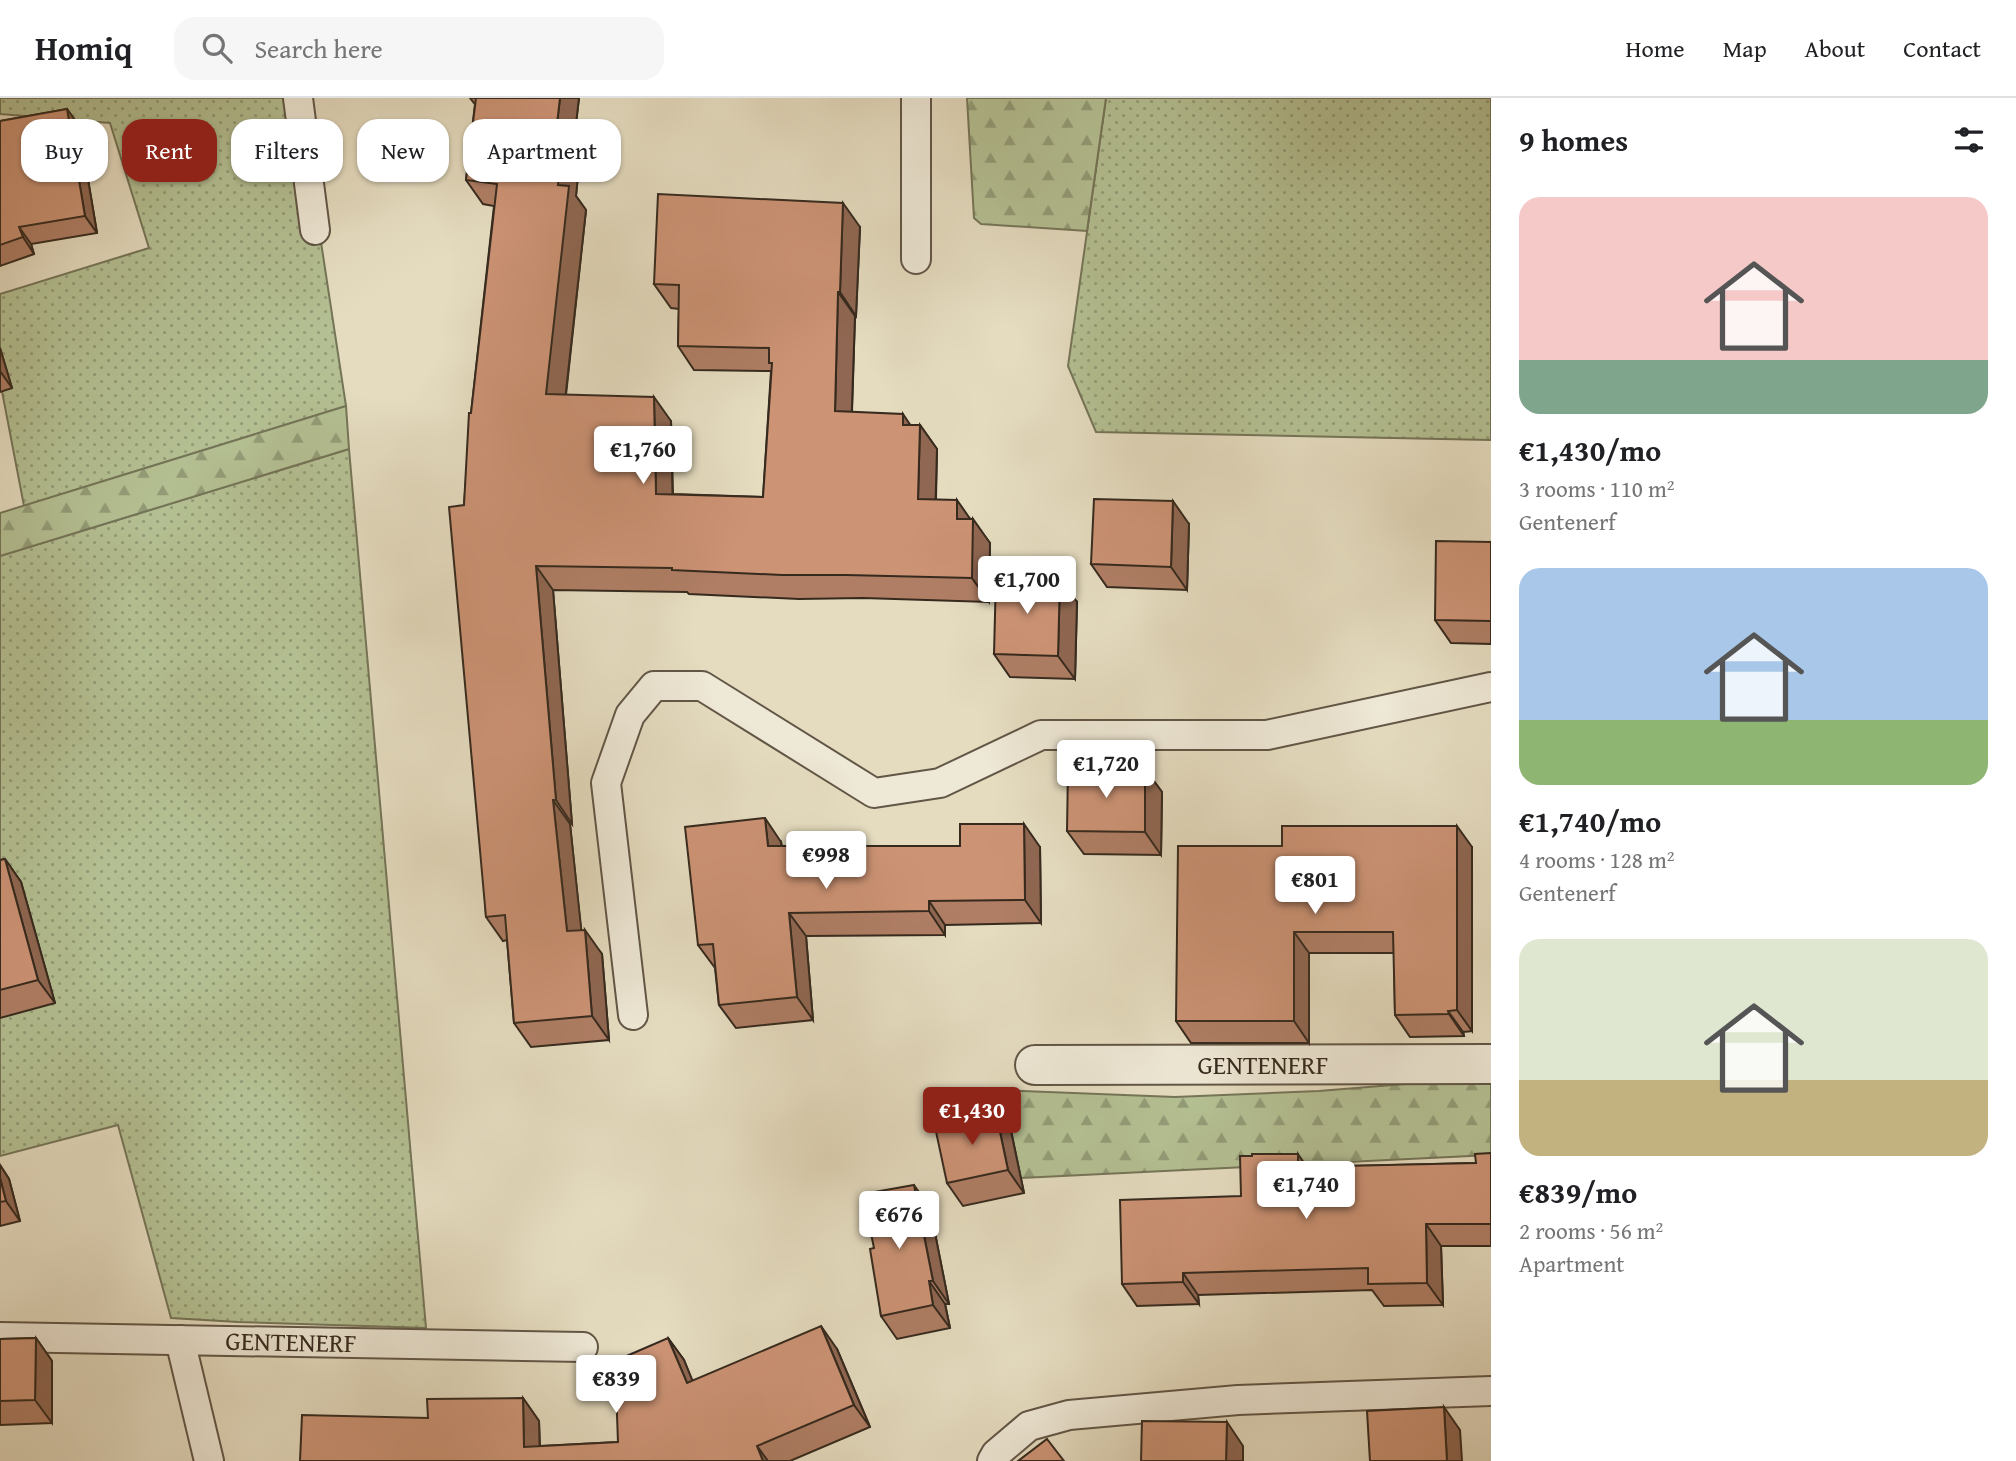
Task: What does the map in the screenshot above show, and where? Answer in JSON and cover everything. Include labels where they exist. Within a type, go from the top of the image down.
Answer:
[{"type":"street","name":"GENTENERF","points":[[1035,1065],[1491,1064]]},
{"type":"lane","points":[[298,98],[315,230]]},
{"type":"lane","points":[[916,98],[916,259]]},
{"type":"lane","points":[[633,1014],[606,783],[630,715],[654,686],[702,686],[874,793],[940,783],[1041,735],[1267,735],[1491,687]]},
{"type":"lane","name":"GENTENERF","points":[[0,1337],[583,1347]]},
{"type":"lane","points":[[180,1340],[209,1461]]},
{"type":"lane","points":[[992,1461],[996,1454],[1029,1426],[1069,1415],[1238,1400],[1491,1391]]},
{"type":"green space","points":[[0,98],[299,98],[302,119],[231,119],[231,182],[312,182],[346,406],[24,506],[0,381],[0,294],[149,248],[128,182],[217,182],[217,119],[122,119],[122,161],[108,119],[61,119],[0,114]]},
{"type":"green space","points":[[967,98],[1106,98],[1087,231],[981,224],[974,218]]},
{"type":"green space","points":[[1106,98],[1491,98],[1491,440],[1096,432],[1068,366]]},
{"type":"green space","points":[[346,406],[349,449],[0,556],[0,513]]},
{"type":"green space","points":[[349,449],[426,1328],[171,1318],[118,1125],[0,1156],[0,556]]},
{"type":"green space","points":[[1491,1077],[1491,1155],[1000,1179],[1000,1090],[1175,1097],[1319,1091]]},
{"type":"building","points":[[476,98],[560,98],[558,119],[473,119]]},
{"type":"building","points":[[67,109],[69,119],[21,119],[21,182],[79,182],[85,216],[19,227],[23,237],[0,245],[0,121]]},
{"type":"building","points":[[482,182],[558,182],[558,185],[569,186],[546,394],[654,397],[656,494],[763,497],[772,363],[769,363],[769,348],[678,346],[679,285],[654,284],[658,194],[843,203],[835,411],[903,414],[903,425],[920,425],[918,499],[957,500],[957,519],[973,519],[972,578],[782,575],[672,568],[536,566],[556,800],[553,800],[567,931],[585,930],[592,1016],[514,1023],[505,915],[486,917],[449,507],[464,505],[469,413],[497,184]]},
{"type":"building","points":[[1094,499],[1173,501],[1171,567],[1091,564]]},
{"type":"building","points":[[1436,541],[1491,542],[1491,621],[1435,620]]},
{"type":"building","points":[[996,576],[1060,578],[1058,656],[994,654]]},
{"type":"building","points":[[1068,767],[1145,769],[1145,832],[1067,831]]},
{"type":"building","points":[[765,818],[768,846],[960,846],[960,824],[1024,824],[1025,900],[929,901],[929,911],[789,913],[797,997],[719,1005],[713,944],[698,945],[685,827]]},
{"type":"building","points":[[1282,826],[1457,826],[1457,1010],[1448,1011],[1449,1014],[1395,1015],[1393,932],[1294,932],[1294,1021],[1176,1021],[1178,846],[1282,846]]},
{"type":"building","points":[[5,859],[38,980],[0,990],[0,860]]},
{"type":"building","points":[[995,1108],[1008,1170],[947,1183],[935,1127]]},
{"type":"building","points":[[1491,1153],[1491,1224],[1426,1224],[1427,1283],[1368,1284],[1368,1268],[1183,1273],[1183,1282],[1122,1284],[1120,1200],[1241,1196],[1240,1156],[1298,1154],[1298,1167],[1476,1163],[1475,1154]]},
{"type":"building","points":[[0,1178],[6,1201],[0,1202]]},
{"type":"building","points":[[914,1185],[933,1281],[929,1281],[933,1305],[881,1316],[870,1249],[874,1248],[863,1194]]},
{"type":"building","points":[[821,1326],[854,1405],[757,1446],[763,1461],[300,1461],[302,1415],[428,1418],[427,1399],[523,1398],[524,1447],[618,1442],[615,1361],[668,1338],[687,1383]]},
{"type":"building","points":[[36,1338],[35,1400],[0,1401],[0,1339]]},
{"type":"building","points":[[1444,1407],[1447,1461],[1370,1461],[1367,1411]]},
{"type":"building","points":[[1142,1421],[1227,1422],[1226,1461],[1141,1461]]},
{"type":"building","points":[[1047,1439],[1064,1461],[1018,1461]]}]
